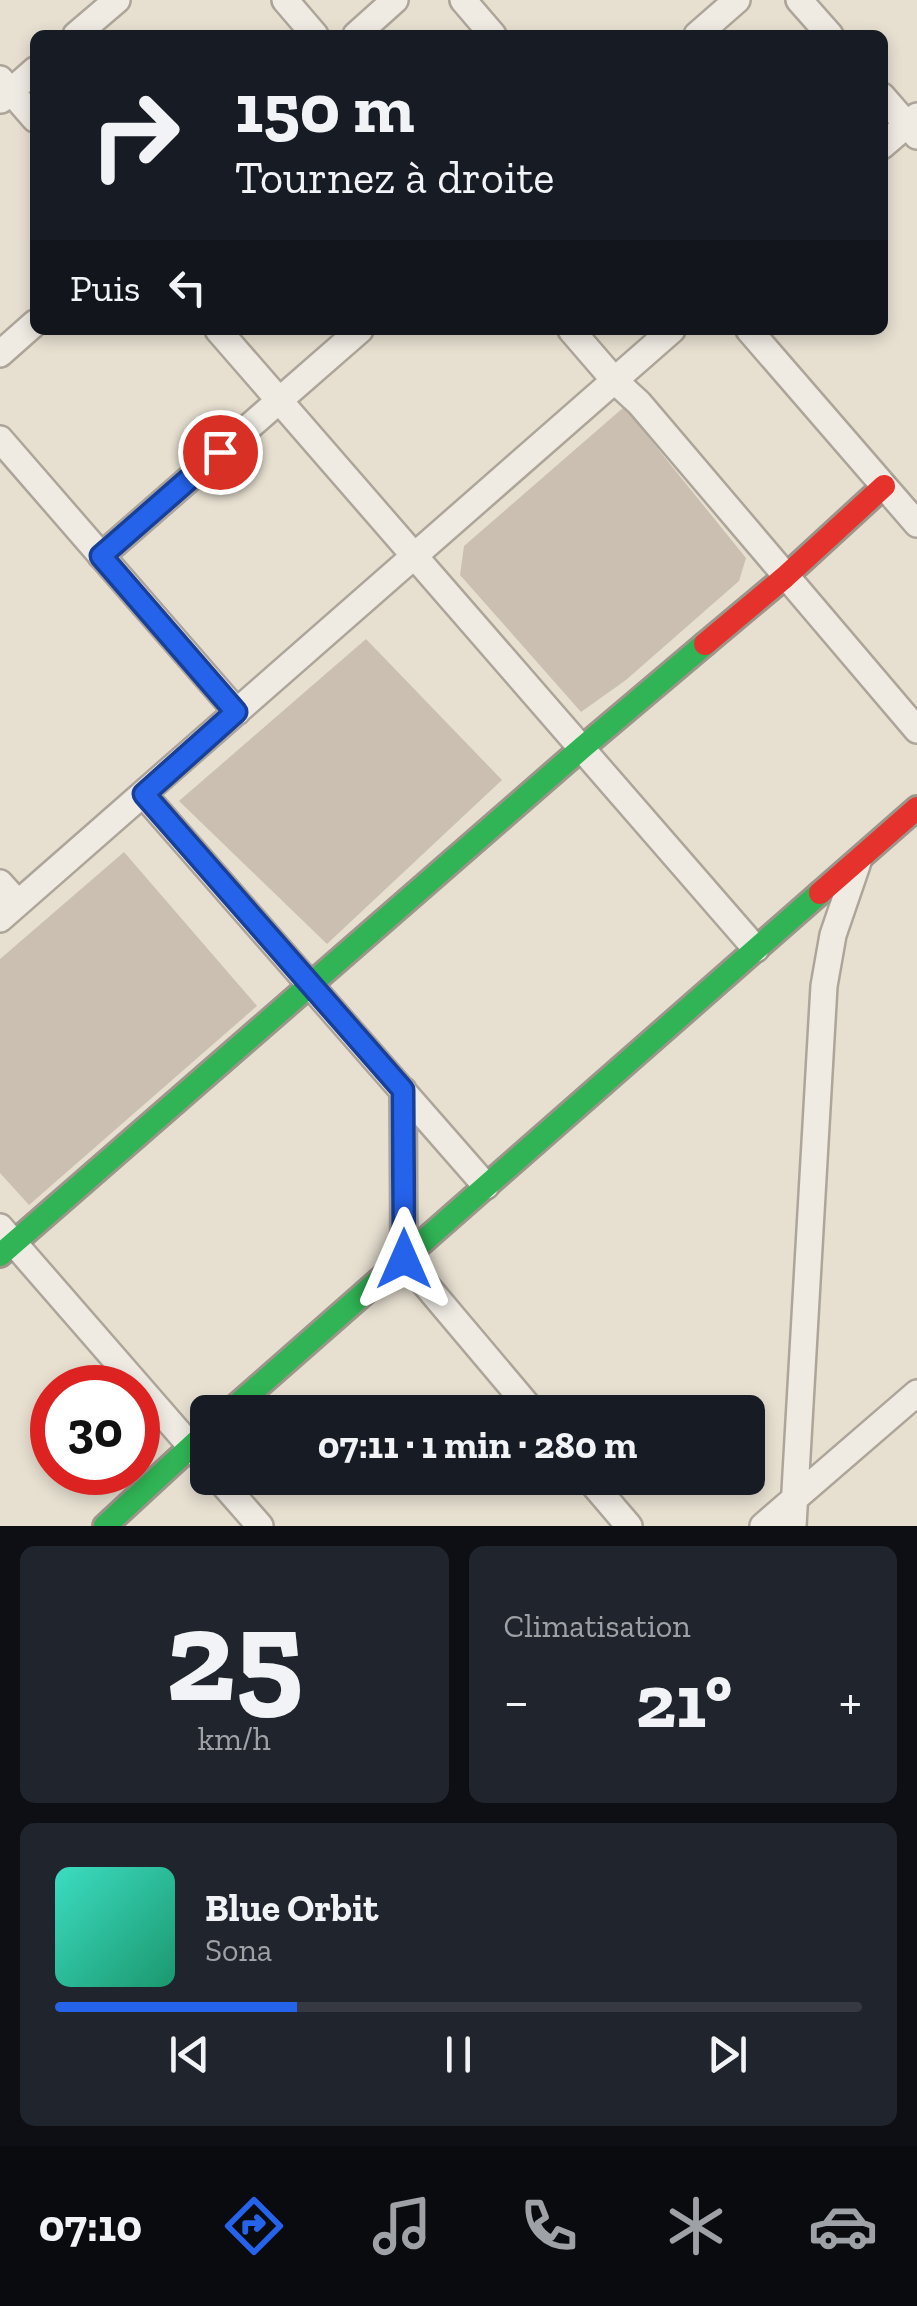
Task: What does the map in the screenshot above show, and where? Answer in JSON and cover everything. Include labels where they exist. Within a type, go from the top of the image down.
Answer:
[{"type":"street","points":[[82,30],[116,0]]},
{"type":"street","points":[[284,0],[311,30]]},
{"type":"street","points":[[362,30],[395,0]]},
{"type":"street","points":[[463,0],[489,30]]},
{"type":"street","points":[[703,30],[738,0]]},
{"type":"street","points":[[799,0],[826,30]]},
{"type":"street","points":[[30,73],[4,90],[30,114]]},
{"type":"street","points":[[888,101],[914,125],[888,142]]},
{"type":"street","points":[[0,354],[30,327]]},
{"type":"street","points":[[222,335],[756,949]]},
{"type":"street","points":[[101,556],[354,335]]},
{"type":"street","points":[[574,335],[638,403],[917,730]]},
{"type":"street","points":[[0,882],[9,911],[666,335]]},
{"type":"street","points":[[753,335],[917,524]]},
{"type":"street","points":[[0,439],[236,712]]},
{"type":"street","points":[[190,1435],[5,1242],[784,577],[884,486]]},
{"type":"street","points":[[144,794],[486,1186]]},
{"type":"street","points":[[248,1395],[917,808]]},
{"type":"street","points":[[793,1526],[824,986],[833,935],[860,858]]},
{"type":"street","points":[[403,1090],[404,1259],[519,1395]]},
{"type":"street","points":[[764,1526],[917,1393]]},
{"type":"street","points":[[115,1521],[190,1458]]},
{"type":"street","points":[[233,1495],[260,1526]]},
{"type":"street","points":[[603,1495],[629,1526]]},
{"type":"building","points":[[624,407],[746,558],[739,581],[626,680],[581,712],[460,575],[464,546]]},
{"type":"building","points":[[366,639],[502,780],[327,944],[179,801]]},
{"type":"building","points":[[124,852],[257,1006],[29,1205],[0,1173],[0,959]]},
{"type":"traffic: fast","points":[[0,1255],[705,644]]},
{"type":"traffic: fast","points":[[248,1395],[820,893]]},
{"type":"traffic: fast","points":[[105,1526],[190,1448]]},
{"type":"traffic: jam","points":[[705,644],[884,486]]},
{"type":"traffic: jam","points":[[820,893],[917,808]]},
{"type":"route","points":[[220,452],[101,556],[236,712],[144,794],[403,1090],[404,1259]]}]
